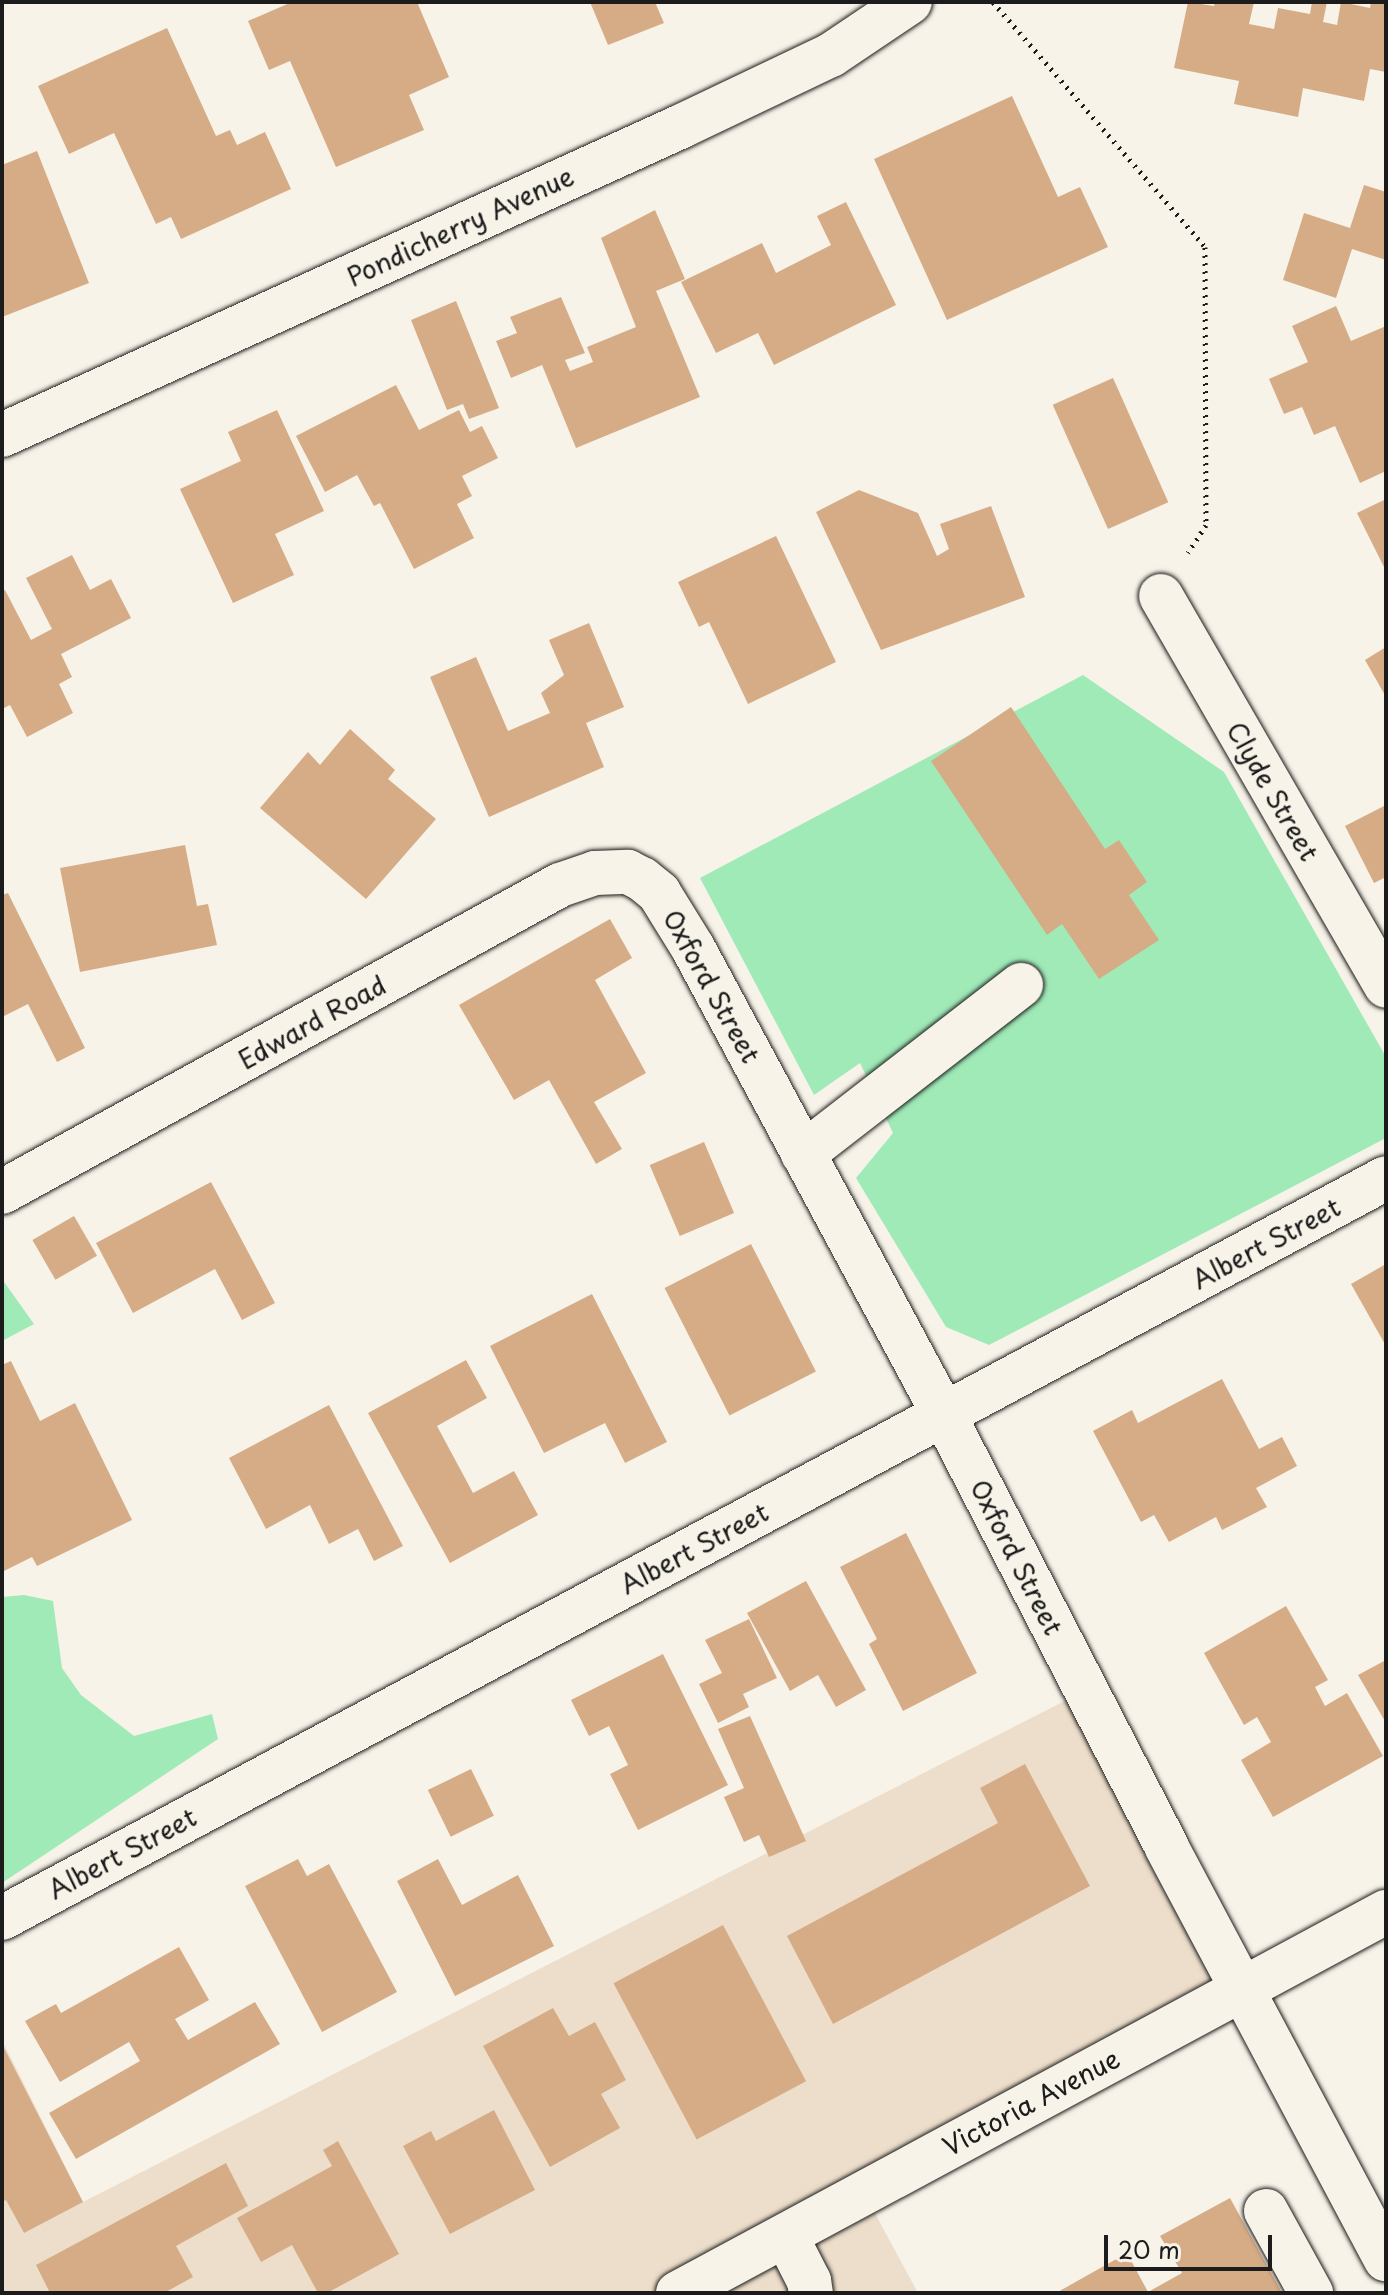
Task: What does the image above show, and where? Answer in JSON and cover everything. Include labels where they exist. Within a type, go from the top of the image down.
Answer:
[{"type":"street","name":"Pondicherry Avenue","points":[[2,435],[736,101],[831,55],[910,2]]},
{"type":"street","name":"Clyde Street","points":[[1161,596],[1386,986]]},
{"type":"street","name":"Oxford Street","points":[[628,872],[659,893],[671,909],[944,1415],[1166,1846],[1386,2259]]},
{"type":"street","name":"Edward Road","points":[[2,1192],[560,885],[595,873],[628,872]]},
{"type":"street","points":[[803,1154],[1021,985]]},
{"type":"street","name":"Albert Street","points":[[2,1918],[1386,1178]]},
{"type":"street","name":"Victoria Avenue","points":[[678,2293],[1386,1912]]},
{"type":"street","points":[[1266,2211],[1311,2293]]},
{"type":"street","points":[[786,2236],[809,2281],[811,2293]]},
{"type":"path","points":[[993,2],[1205,247],[1206,525],[1161,596]]},
{"type":"shaded area","points":[[1096,1685],[1241,1986],[864,2193],[918,2293],[2,2293],[2,2040],[83,2202]]},
{"type":"green space","points":[[1083,675],[1224,772],[1386,1057],[1386,1138],[989,1345],[946,1327],[856,1178],[893,1133],[860,1063],[814,1095],[700,878]]},
{"type":"green space","points":[[2,1279],[34,1324],[2,1341]]},
{"type":"green space","points":[[24,1595],[53,1601],[62,1668],[81,1695],[134,1736],[212,1714],[218,1739],[2,1883],[2,1597]]},
{"type":"building","points":[[292,2],[417,2],[449,77],[409,95],[424,130],[336,167],[290,61],[269,70],[248,21]]},
{"type":"building","points":[[590,2],[655,2],[664,23],[608,45]]},
{"type":"building","points":[[1188,2],[1214,6],[1215,2],[1254,2],[1249,24],[1274,29],[1278,8],[1310,14],[1312,2],[1327,2],[1323,22],[1337,25],[1341,2],[1370,8],[1371,2],[1386,2],[1386,72],[1370,69],[1364,101],[1303,88],[1298,117],[1234,104],[1239,81],[1174,68]]},
{"type":"building","points":[[167,28],[216,136],[230,130],[237,145],[265,132],[291,189],[181,239],[171,217],[156,224],[114,133],[69,154],[38,86]]},
{"type":"building","points":[[1012,96],[1058,197],[1080,187],[1108,247],[947,320],[874,159]]},
{"type":"building","points":[[37,151],[89,283],[2,317],[2,165]]},
{"type":"building","points":[[1364,185],[1386,192],[1386,260],[1352,249],[1336,298],[1283,280],[1304,213],[1350,228]]},
{"type":"building","points":[[846,202],[896,305],[774,365],[758,333],[716,353],[681,282],[762,243],[776,273],[831,245],[817,216]]},
{"type":"building","points":[[655,210],[685,279],[656,291],[700,397],[576,448],[542,365],[511,378],[496,341],[517,333],[510,317],[561,297],[585,353],[565,360],[570,371],[593,362],[587,347],[636,327],[601,238]]},
{"type":"building","points":[[456,301],[499,408],[469,419],[463,404],[447,410],[411,320]]},
{"type":"building","points":[[1336,306],[1351,341],[1386,326],[1386,471],[1360,483],[1335,426],[1314,435],[1302,407],[1284,414],[1269,379],[1308,362],[1292,326]]},
{"type":"building","points":[[1113,378],[1168,502],[1108,529],[1053,405]]},
{"type":"building","points":[[396,385],[419,430],[459,410],[470,432],[482,426],[498,458],[462,476],[472,496],[457,504],[474,538],[414,569],[380,503],[374,506],[357,475],[325,492],[296,436]]},
{"type":"building","points":[[277,410],[324,511],[275,534],[294,575],[233,603],[180,489],[241,461],[228,432]]},
{"type":"building","points":[[859,490],[918,513],[937,556],[949,549],[940,524],[991,506],[1025,597],[881,650],[816,512]]},
{"type":"building","points":[[1386,499],[1386,571],[1357,513]]},
{"type":"building","points":[[776,536],[836,662],[748,704],[709,622],[699,627],[678,582]]},
{"type":"building","points":[[72,555],[90,590],[111,579],[131,618],[61,654],[72,677],[59,684],[73,713],[27,737],[10,705],[2,709],[2,592],[5,590],[31,640],[52,629],[26,578]]},
{"type":"building","points":[[589,623],[624,707],[586,723],[604,767],[489,817],[430,677],[476,657],[508,731],[550,713],[541,693],[564,675],[549,640]]},
{"type":"building","points":[[1386,647],[1386,697],[1365,660]]},
{"type":"building","points":[[1011,707],[1105,849],[1119,840],[1147,882],[1129,895],[1159,940],[1099,979],[1062,924],[1047,935],[931,761]]},
{"type":"building","points":[[350,729],[395,770],[388,779],[436,819],[366,899],[260,808],[308,752],[320,765]]},
{"type":"building","points":[[1386,805],[1386,877],[1374,883],[1345,826]]},
{"type":"building","points":[[185,845],[197,906],[208,904],[217,945],[80,972],[60,868]]},
{"type":"building","points":[[8,893],[85,1048],[57,1062],[28,1004],[2,1017],[2,895]]},
{"type":"building","points":[[610,919],[632,958],[595,980],[646,1073],[594,1102],[622,1149],[596,1164],[549,1080],[514,1100],[459,1005]]},
{"type":"building","points":[[704,1142],[734,1213],[680,1236],[650,1165]]},
{"type":"building","points":[[211,1182],[275,1303],[242,1320],[215,1269],[133,1313],[96,1243]]},
{"type":"building","points":[[74,1216],[97,1256],[55,1280],[32,1240]]},
{"type":"building","points":[[751,1244],[816,1371],[729,1415],[665,1288]]},
{"type":"building","points":[[1386,1264],[1386,1346],[1351,1284]]},
{"type":"building","points":[[592,1294],[667,1442],[625,1463],[605,1423],[544,1453],[490,1346]]},
{"type":"building","points":[[466,1360],[487,1398],[437,1426],[473,1493],[514,1471],[538,1515],[450,1563],[368,1413]]},
{"type":"building","points":[[11,1361],[40,1421],[75,1403],[132,1520],[37,1566],[32,1557],[2,1572],[2,1365]]},
{"type":"building","points":[[1222,1379],[1259,1449],[1282,1437],[1297,1466],[1256,1488],[1267,1507],[1222,1530],[1216,1517],[1169,1542],[1154,1515],[1141,1522],[1093,1431],[1132,1410],[1138,1423]]},
{"type":"building","points":[[329,1405],[403,1546],[374,1561],[358,1529],[329,1544],[310,1505],[266,1529],[229,1458]]},
{"type":"building","points":[[906,1533],[977,1673],[903,1711],[869,1644],[877,1639],[840,1567]]},
{"type":"building","points":[[806,1581],[866,1690],[836,1707],[818,1675],[790,1691],[747,1613]]},
{"type":"building","points":[[1286,1606],[1328,1680],[1315,1687],[1325,1706],[1347,1693],[1383,1756],[1273,1817],[1241,1760],[1271,1742],[1257,1717],[1244,1725],[1204,1653]]},
{"type":"building","points":[[749,1619],[777,1678],[743,1694],[749,1707],[718,1723],[699,1684],[722,1673],[705,1640]]},
{"type":"building","points":[[663,1654],[728,1785],[638,1830],[610,1774],[628,1765],[609,1726],[589,1736],[571,1700]]},
{"type":"building","points":[[1386,1660],[1386,1723],[1358,1675]]},
{"type":"building","points":[[750,1716],[806,1841],[769,1857],[759,1835],[744,1842],[724,1797],[744,1788],[718,1729]]},
{"type":"building","points":[[1025,1764],[1090,1886],[833,2024],[787,1936],[998,1823],[980,1788]]},
{"type":"building","points":[[471,1769],[494,1816],[451,1837],[428,1790]]},
{"type":"building","points":[[298,1859],[307,1876],[329,1864],[397,1992],[322,2032],[245,1886]]},
{"type":"building","points":[[438,1859],[462,1905],[518,1875],[554,1946],[455,1996],[397,1881]]},
{"type":"building","points":[[723,1925],[806,2081],[697,2139],[614,1983]]},
{"type":"building","points":[[179,1947],[209,2000],[175,2019],[188,2040],[255,2002],[280,2044],[76,2159],[49,2113],[140,2061],[129,2042],[60,2082],[25,2021],[56,2004],[61,2013]]},
{"type":"building","points":[[553,2008],[569,2036],[595,2022],[626,2080],[601,2094],[620,2128],[550,2167],[483,2046]]},
{"type":"building","points":[[2,2044],[83,2202],[24,2233],[6,2200],[2,2202]]},
{"type":"building","points":[[494,2110],[535,2190],[450,2234],[403,2146],[431,2131],[436,2141]]},
{"type":"building","points":[[338,2141],[399,2254],[327,2293],[318,2293],[292,2245],[261,2262],[237,2218],[332,2166],[323,2150]]},
{"type":"building","points":[[226,2163],[248,2206],[176,2246],[193,2277],[164,2293],[50,2293],[36,2265]]},
{"type":"building","points":[[1230,2198],[1282,2293],[1056,2293],[1127,2253],[1148,2292],[1182,2273],[1160,2236]]}]
